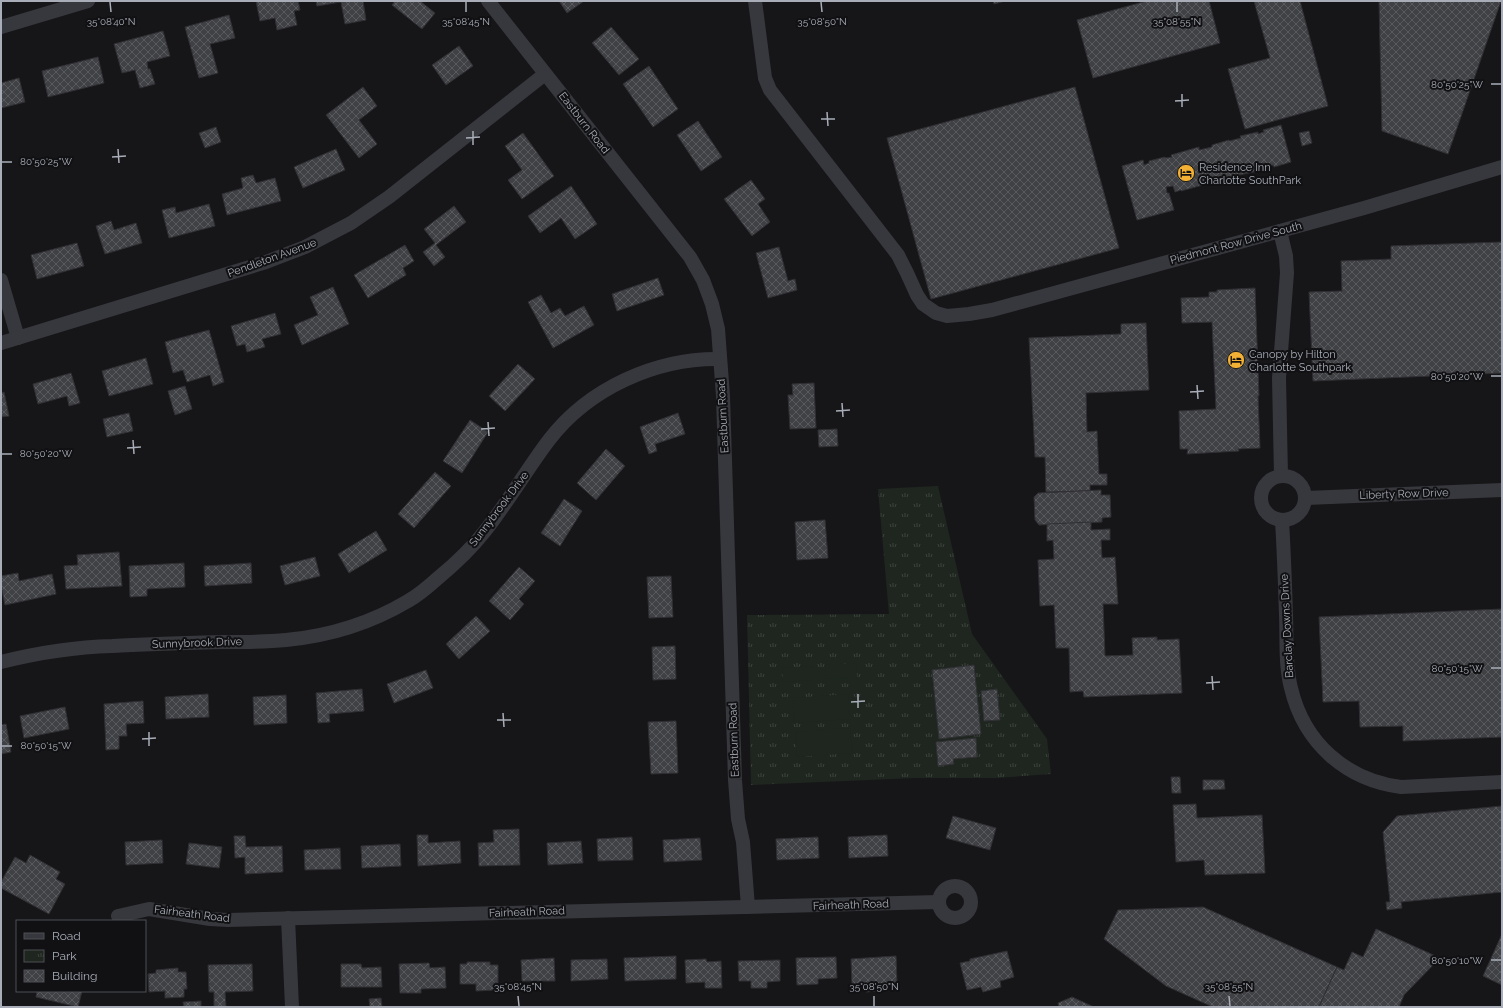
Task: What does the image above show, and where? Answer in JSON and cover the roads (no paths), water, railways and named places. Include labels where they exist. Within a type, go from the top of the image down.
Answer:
[{"type":"street","points":[[1,28],[88,1]]},
{"type":"street","name":"Eastburn Road","points":[[488,1],[690,257],[703,280],[712,304],[718,329],[720,359],[726,484],[735,780],[748,907]]},
{"type":"street","name":"Piedmont Row Drive South","points":[[754,1],[765,78],[770,90],[898,255],[908,273],[917,295],[923,304],[929,309],[942,315],[950,316],[992,310],[1388,202],[1502,167]]},
{"type":"street","name":"Pendleton Avenue","points":[[1,343],[266,262],[325,238],[351,224],[389,198],[545,74]]},
{"type":"street","points":[[1280,231],[1286,256],[1287,273],[1279,378],[1281,476]]},
{"type":"street","points":[[1,280],[18,338]]},
{"type":"street","name":"Sunnybrook Drive","points":[[1,662],[77,648],[286,640],[322,635],[381,616],[414,598],[462,558],[485,531],[550,439],[569,418],[591,400],[627,379],[644,372],[678,363],[705,359],[720,359]]},
{"type":"street","points":[[1281,476],[1295,479],[1301,484],[1306,498],[1305,505],[1296,517],[1282,521],[1275,520],[1269,516],[1261,503],[1263,488],[1274,478],[1281,476]]},
{"type":"street","name":"Liberty Row Drive","points":[[1306,498],[1502,490]]},
{"type":"street","name":"Barclay Downs Drive","points":[[1282,521],[1288,662],[1291,687],[1300,716],[1319,745],[1334,759],[1346,767],[1372,780],[1389,785],[1401,787],[1502,782]]},
{"type":"street","name":"Fairheath Road","points":[[118,916],[149,909],[217,920],[938,902]]},
{"type":"street","points":[[288,918],[292,1007]]},
{"type":"place","name":"Residence Inn Charlotte SouthPark","points":[[1186,173]]},
{"type":"place","name":"Canopy by Hilton Charlotte Southpark","points":[[1236,360]]}]
